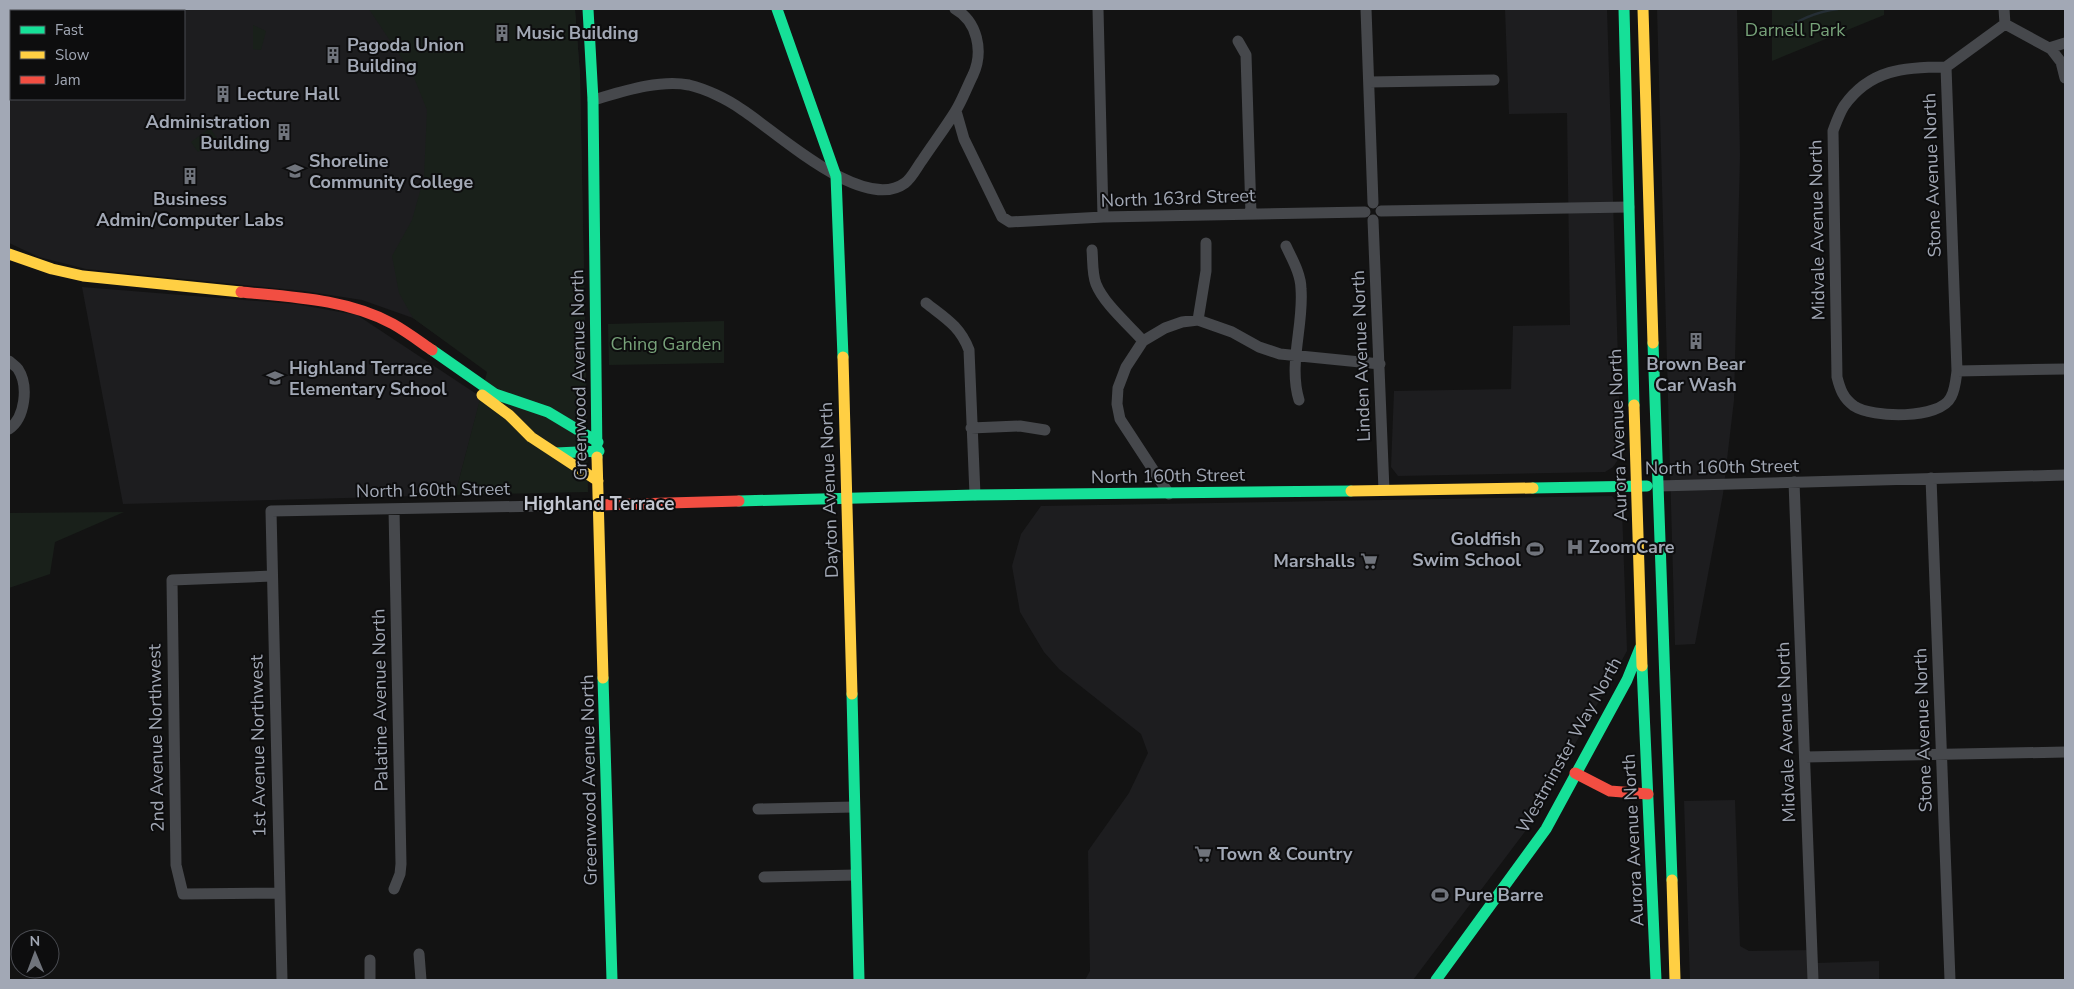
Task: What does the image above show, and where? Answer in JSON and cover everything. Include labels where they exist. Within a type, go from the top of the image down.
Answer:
[{"type":"main road","name":"Greenwood Avenue North","points":[[588,9],[593,100],[598,505],[612,980]]},
{"type":"main road","name":"Dayton Avenue North","points":[[777,9],[836,176],[848,499],[859,980]]},
{"type":"main road","name":"Aurora Avenue North","points":[[1624,9],[1640,647],[1656,980]]},
{"type":"main road","name":"Aurora Avenue North","points":[[1643,9],[1675,980]]},
{"type":"main road","points":[[9,254],[52,269],[83,276],[309,299],[358,309],[393,324],[495,394],[548,412],[598,447]]},
{"type":"main road","points":[[410,335],[435,360],[509,415],[531,437],[598,481]]},
{"type":"main road","points":[[556,453],[598,447]]},
{"type":"main road","name":"North 160th Street","points":[[598,505],[975,495],[1169,494],[1658,486]]},
{"type":"main road","name":"Westminster Way North","points":[[1436,980],[1546,829],[1626,680],[1640,647]]},
{"type":"main road","points":[[1575,773],[1599,788],[1613,793],[1648,794]]},
{"type":"street","points":[[593,100],[636,88],[689,85],[740,108],[836,176],[866,189],[894,190],[906,182],[956,111],[975,71],[976,31],[963,14],[954,9]]},
{"type":"street","points":[[1098,9],[1103,218]]},
{"type":"street","name":"Linden Avenue North","points":[[1366,9],[1384,490]]},
{"type":"street","points":[[2004,9],[2005,24],[2049,48],[2062,62],[2065,78]]},
{"type":"street","name":"Stone Avenue North","points":[[1853,405],[1864,412],[1902,415],[1927,412],[1940,408],[1951,398],[1957,371],[1946,67],[2005,24]]},
{"type":"street","points":[[1238,41],[1246,55],[1251,214]]},
{"type":"street","points":[[2049,48],[2065,42]]},
{"type":"street","name":"Midvale Avenue North","points":[[1853,405],[1842,394],[1836,377],[1833,131],[1844,107],[1858,90],[1876,78],[1894,70],[1914,67],[1946,67]]},
{"type":"street","points":[[1369,82],[1494,80]]},
{"type":"street","name":"North 163rd Street","points":[[956,111],[964,138],[1002,217],[1010,222],[1251,214],[1629,207]]},
{"type":"street","points":[[1198,320],[1206,271],[1206,244]]},
{"type":"street","points":[[1286,246],[1300,278],[1302,290],[1296,342],[1295,388],[1299,400]]},
{"type":"street","points":[[1092,250],[1093,273],[1096,285],[1103,296],[1143,341]]},
{"type":"street","points":[[926,303],[955,326],[963,336],[969,350],[975,495]]},
{"type":"street","points":[[1169,494],[1120,419],[1117,404],[1118,388],[1126,367],[1143,341],[1165,328],[1182,322],[1198,320],[1232,332],[1259,347],[1297,357],[1380,364]]},
{"type":"street","points":[[9,361],[18,368],[24,383],[24,404],[19,417],[9,429]]},
{"type":"street","points":[[1957,371],[2065,369]]},
{"type":"street","points":[[971,428],[1020,426],[1045,430]]},
{"type":"street","name":"North 160th Street","points":[[1658,486],[2065,475]]},
{"type":"street","name":"Stone Avenue North","points":[[1931,478],[1950,980]]},
{"type":"street","name":"Midvale Avenue North","points":[[1794,482],[1813,980]]},
{"type":"street","name":"North 160th Street","points":[[271,510],[598,505]]},
{"type":"street","name":"Palatine Avenue North","points":[[394,509],[401,864],[400,874],[394,889]]},
{"type":"street","name":"1st Avenue Northwest","points":[[271,510],[278,893],[282,980]]},
{"type":"street","name":"2nd Avenue Northwest","points":[[272,576],[172,580],[176,865],[183,894],[278,893]]},
{"type":"street","points":[[1805,757],[2065,752]]},
{"type":"street","points":[[758,809],[854,807]]},
{"type":"street","points":[[764,877],[856,875]]},
{"type":"street","points":[[419,954],[421,980]]},
{"type":"street","points":[[370,960],[370,980]]},
{"type":"shaded area","name":"Shoreline Community College","points":[[9,9],[575,9],[580,74],[587,421],[517,392],[413,318],[362,300],[304,291],[86,269],[39,257],[9,243]]},
{"type":"shaded area","points":[[1505,9],[1607,9],[1621,455],[1613,467],[1605,472],[1398,476],[1391,467],[1394,391],[1511,389],[1513,326],[1570,325],[1567,113],[1509,114]]},
{"type":"shaded area","points":[[1657,9],[1737,9],[1740,156],[1734,400],[1723,494],[1695,644],[1675,645]]},
{"type":"shaded area","name":"Highland Terrace Elementary School","points":[[82,287],[295,304],[357,315],[481,397],[455,495],[123,504]]},
{"type":"shaded area","points":[[1612,496],[1622,509],[1627,651],[1530,825],[1413,980],[1085,980],[1090,971],[1088,851],[1129,793],[1148,753],[1141,734],[1059,669],[1044,652],[1020,612],[1012,566],[1021,534],[1041,506]]},
{"type":"shaded area","points":[[1735,800],[1740,946],[1749,951],[1815,950],[1816,963],[1879,961],[1879,980],[1690,980],[1684,801]]},
{"type":"green space","points":[[369,9],[575,9],[580,74],[588,492],[455,495],[487,372],[413,318],[399,293],[392,256],[412,220],[424,177],[427,110],[413,75]]},
{"type":"green space","name":"Darnell Park","points":[[1772,9],[1884,9],[1884,15],[1772,61]]},
{"type":"green space","points":[[253,25],[266,31],[261,50],[253,49]]},
{"type":"green space","points":[[210,128],[217,138],[198,152],[191,142]]},
{"type":"green space","name":"Ching Garden","points":[[724,321],[724,363],[609,365],[608,324]]},
{"type":"green space","points":[[124,512],[55,542],[50,574],[9,588],[9,513]]},
{"type":"waterway","points":[[1776,37],[1790,26],[1805,18],[1821,12],[1838,9]]},
{"type":"traffic: fast","points":[[588,9],[593,100],[597,457]]},
{"type":"traffic: fast","points":[[777,9],[836,176],[843,357]]},
{"type":"traffic: fast","points":[[1624,9],[1634,405]]},
{"type":"traffic: fast","points":[[1653,343],[1672,880]]},
{"type":"traffic: fast","points":[[432,350],[495,394],[548,412],[598,442]]},
{"type":"traffic: fast","points":[[556,453],[599,451]]},
{"type":"traffic: fast","points":[[1533,488],[1647,486]]},
{"type":"traffic: fast","points":[[739,501],[975,495],[1351,491]]},
{"type":"traffic: fast","points":[[1436,980],[1546,829],[1627,680],[1640,648]]},
{"type":"traffic: fast","points":[[1642,666],[1656,980]]},
{"type":"traffic: fast","points":[[603,678],[612,980]]},
{"type":"traffic: fast","points":[[852,694],[859,980]]},
{"type":"traffic: slow","points":[[1643,9],[1653,343]]},
{"type":"traffic: slow","points":[[9,254],[52,269],[83,276],[241,292]]},
{"type":"traffic: slow","points":[[843,357],[852,694]]},
{"type":"traffic: slow","points":[[482,395],[509,415],[531,437],[598,481]]},
{"type":"traffic: slow","points":[[1634,405],[1642,666]]},
{"type":"traffic: slow","points":[[597,457],[603,678]]},
{"type":"traffic: slow","points":[[1351,491],[1533,488]]},
{"type":"traffic: slow","points":[[1672,880],[1675,980]]},
{"type":"traffic: jam","points":[[241,292],[319,300],[357,309],[393,324],[432,350]]},
{"type":"traffic: jam","points":[[598,505],[739,501]]},
{"type":"traffic: jam","points":[[1575,773],[1610,791],[1648,794]]},
{"type":"place","name":"Music Building","points":[[502,33]]},
{"type":"place","name":"Pagoda Union Building","points":[[333,55]]},
{"type":"place","name":"Lecture Hall","points":[[223,94]]},
{"type":"place","name":"Administration Building","points":[[284,132]]},
{"type":"place","name":"Shoreline Community College","points":[[295,171]]},
{"type":"place","name":"Business Admin/Computer Labs","points":[[190,176]]},
{"type":"place","name":"Brown Bear Car Wash","points":[[1696,341]]},
{"type":"place","name":"Highland Terrace Elementary School","points":[[275,378]]},
{"type":"place","name":"ZoomCare","points":[[1575,547]]},
{"type":"place","name":"Goldfish Swim School","points":[[1535,549]]},
{"type":"place","name":"Marshalls","points":[[1369,561]]},
{"type":"place","name":"Town & Country","points":[[1203,854]]},
{"type":"place","name":"Pure Barre","points":[[1440,895]]},
{"type":"district","name":"Highland Terrace","points":[[599,503]]}]
